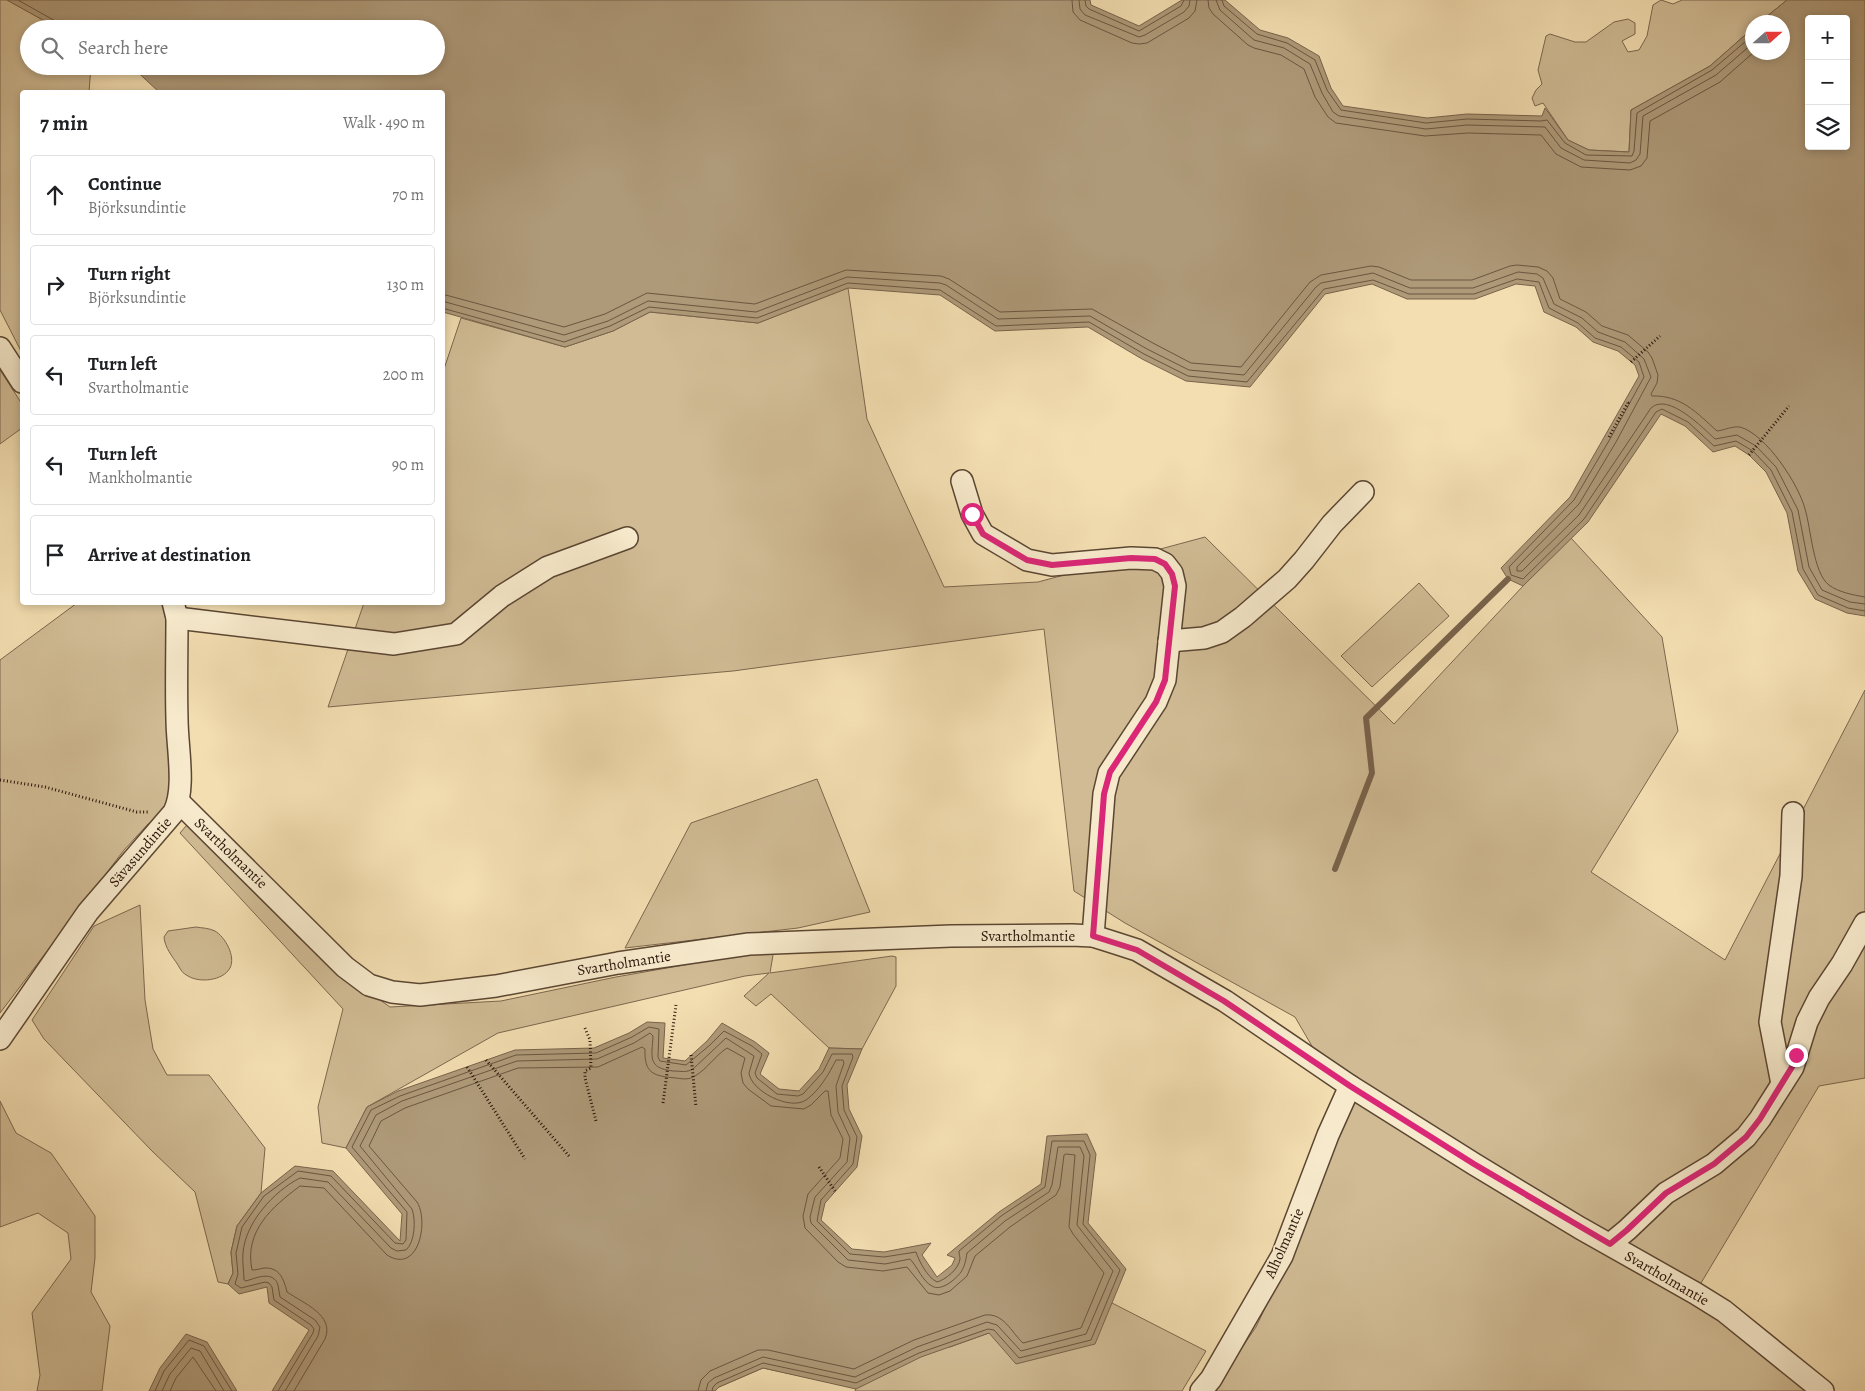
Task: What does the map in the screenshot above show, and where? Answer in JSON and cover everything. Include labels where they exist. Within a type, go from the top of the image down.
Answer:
[{"type":"street","points":[[0,348],[20,379]]},
{"type":"street","points":[[962,481],[972,514],[983,534],[1027,560],[1052,565],[1131,558],[1155,559],[1165,564],[1172,574],[1175,586],[1165,680],[1156,702],[1110,772],[1106,787],[1093,936]]},
{"type":"street","points":[[1169,642],[1204,638],[1222,632],[1243,618],[1287,579],[1332,524],[1363,492]]},
{"type":"street","points":[[175,610],[394,644],[456,634],[502,596],[548,567],[627,538]]},
{"type":"street","name":"Sävasundintie","points":[[0,1039],[88,912],[176,807],[180,784],[175,610]]},
{"type":"street","name":"Svartholmantie","points":[[176,807],[345,967],[369,985],[392,992],[420,995],[496,986],[618,963],[749,944],[951,936],[1072,935],[1093,936],[1137,950],[1224,1001],[1350,1086],[1474,1164],[1724,1311],[1823,1391]]},
{"type":"street","points":[[1782,1084],[1770,1022],[1791,876],[1792,813]]},
{"type":"street","points":[[1610,1244],[1666,1193],[1730,1152],[1746,1137],[1760,1119],[1792,1067],[1807,1022],[1819,998],[1842,964],[1862,928]]},
{"type":"street","name":"Alholmantie","points":[[1201,1391],[1211,1379],[1282,1256],[1328,1135],[1350,1086]]},
{"type":"path","points":[[1631,362],[1660,336]]},
{"type":"path","points":[[1609,437],[1628,403],[1626,401]]},
{"type":"path","points":[[1749,455],[1789,406]]},
{"type":"path","points":[[0,780],[45,787],[137,812],[176,807]]},
{"type":"path","points":[[663,1103],[676,1006]]},
{"type":"path","points":[[585,1028],[590,1040],[591,1068],[586,1071],[585,1078],[596,1121]]},
{"type":"path","points":[[691,1055],[696,1107]]},
{"type":"path","points":[[486,1060],[569,1156]]},
{"type":"path","points":[[467,1067],[525,1158]]},
{"type":"path","points":[[819,1167],[835,1192]]},
{"type":"shaded area","points":[[0,0],[7,0],[43,20],[20,20],[20,75],[90,75],[89,90],[20,90],[20,349],[0,310]]},
{"type":"shaded area","points":[[1661,0],[1673,4],[1682,0],[1787,0],[1769,15],[1745,15],[1745,35],[1710,66],[1631,110],[1629,152],[1589,150],[1568,140],[1543,103],[1535,106],[1532,98],[1542,84],[1538,70],[1546,36],[1550,34],[1575,42],[1586,42],[1614,22],[1628,19],[1635,23],[1635,34],[1622,41],[1628,52],[1639,50],[1647,36],[1653,5]]},
{"type":"shaded area","points":[[848,288],[867,419],[944,587],[1038,582],[1205,537],[1394,724],[1523,586],[1571,538],[1662,637],[1678,731],[1591,872],[1725,960],[1865,690],[1865,1078],[1819,1086],[1695,1293],[1825,1391],[1212,1391],[1256,1327],[1308,1218],[1348,1108],[1295,1017],[1125,923],[1074,891],[1044,629],[733,671],[328,707],[363,605],[445,605],[445,366],[461,318],[565,347],[613,331],[650,312],[758,323]]},
{"type":"shaded area","points":[[0,370],[20,401],[20,429],[0,444]]},
{"type":"shaded area","points":[[1419,583],[1449,616],[1372,687],[1341,656]]},
{"type":"shaded area","points":[[74,605],[165,605],[168,618],[167,722],[171,817],[148,824],[124,850],[0,1013],[0,660]]},
{"type":"shaded area","points":[[817,779],[870,912],[798,928],[625,948],[691,823]]},
{"type":"shaded area","points":[[192,819],[297,936],[342,973],[390,1007],[501,1001],[616,977],[774,949],[770,973],[896,957],[896,986],[862,1049],[829,1048],[771,994],[756,1006],[744,996],[769,973],[745,976],[498,1033],[367,1107],[346,1148],[322,1143],[318,1107],[343,1009],[180,833]]},
{"type":"shaded area","points":[[140,905],[145,1000],[153,1049],[167,1075],[209,1075],[265,1148],[261,1193],[237,1226],[231,1252],[233,1273],[228,1284],[218,1282],[195,1192],[152,1151],[44,1039],[32,1020],[94,926]]},
{"type":"shaded area","points":[[196,927],[215,931],[228,947],[232,958],[230,968],[222,976],[210,980],[198,980],[186,975],[167,948],[164,937],[168,931]]},
{"type":"shaded area","points":[[0,1101],[16,1133],[51,1153],[95,1216],[95,1258],[91,1292],[110,1326],[102,1391],[37,1391],[40,1375],[32,1313],[71,1259],[68,1233],[38,1213],[0,1227]]},
{"type":"shaded area","points":[[1112,1303],[1206,1351],[1182,1391],[855,1391],[856,1388],[763,1368],[719,1387],[715,1391],[649,1391],[683,1354],[950,1347],[989,1333]]},
{"type":"water","points":[[7,0],[1090,0],[1091,5],[1139,26],[1182,0],[1225,0],[1260,30],[1288,38],[1319,56],[1331,88],[1343,106],[1427,118],[1467,114],[1542,116],[1545,108],[1568,140],[1589,150],[1629,152],[1631,110],[1710,66],[1745,35],[1745,60],[1790,60],[1790,15],[1769,15],[1787,0],[1865,0],[1865,616],[1847,613],[1815,599],[1798,571],[1787,513],[1766,472],[1749,455],[1735,446],[1713,452],[1685,426],[1661,414],[1588,522],[1523,586],[1508,579],[1501,568],[1570,497],[1639,376],[1635,365],[1618,351],[1593,342],[1576,327],[1544,312],[1535,286],[1516,284],[1475,299],[1407,299],[1372,284],[1325,294],[1250,387],[1186,381],[1142,359],[1088,327],[995,331],[940,295],[848,288],[758,323],[650,312],[613,331],[565,347],[445,313],[445,90],[157,90],[141,75],[445,75],[445,20],[43,20]]},
{"type":"water","points":[[647,1022],[665,1023],[663,1058],[685,1061],[707,1041],[722,1023],[755,1042],[769,1053],[760,1074],[779,1089],[799,1091],[819,1069],[829,1048],[862,1049],[847,1085],[849,1109],[862,1136],[857,1167],[825,1203],[821,1220],[852,1249],[884,1252],[931,1243],[922,1255],[937,1277],[952,1265],[955,1258],[947,1255],[999,1212],[1041,1184],[1047,1136],[1087,1134],[1096,1154],[1088,1223],[1126,1269],[1095,1344],[1016,1364],[989,1333],[921,1357],[856,1389],[763,1368],[719,1387],[715,1391],[272,1391],[309,1330],[269,1303],[267,1287],[239,1294],[228,1284],[233,1273],[231,1252],[237,1226],[261,1193],[295,1166],[333,1171],[400,1241],[402,1214],[346,1148],[367,1107],[398,1091],[515,1050],[594,1048],[629,1033]]},
{"type":"water","points":[[186,1334],[207,1342],[237,1391],[149,1391],[160,1368]]},
{"type":"waterway","points":[[1335,869],[1372,773],[1366,718],[1508,579]]},
{"type":"route","points":[[972,514],[983,534],[1027,560],[1052,565],[1131,558],[1155,559],[1165,564],[1172,574],[1175,586],[1165,680],[1156,702],[1110,772],[1104,794],[1093,936],[1137,950],[1224,1001],[1350,1086],[1474,1164],[1610,1244],[1666,1193],[1714,1164],[1746,1137],[1760,1119],[1792,1067],[1796,1055]]}]
